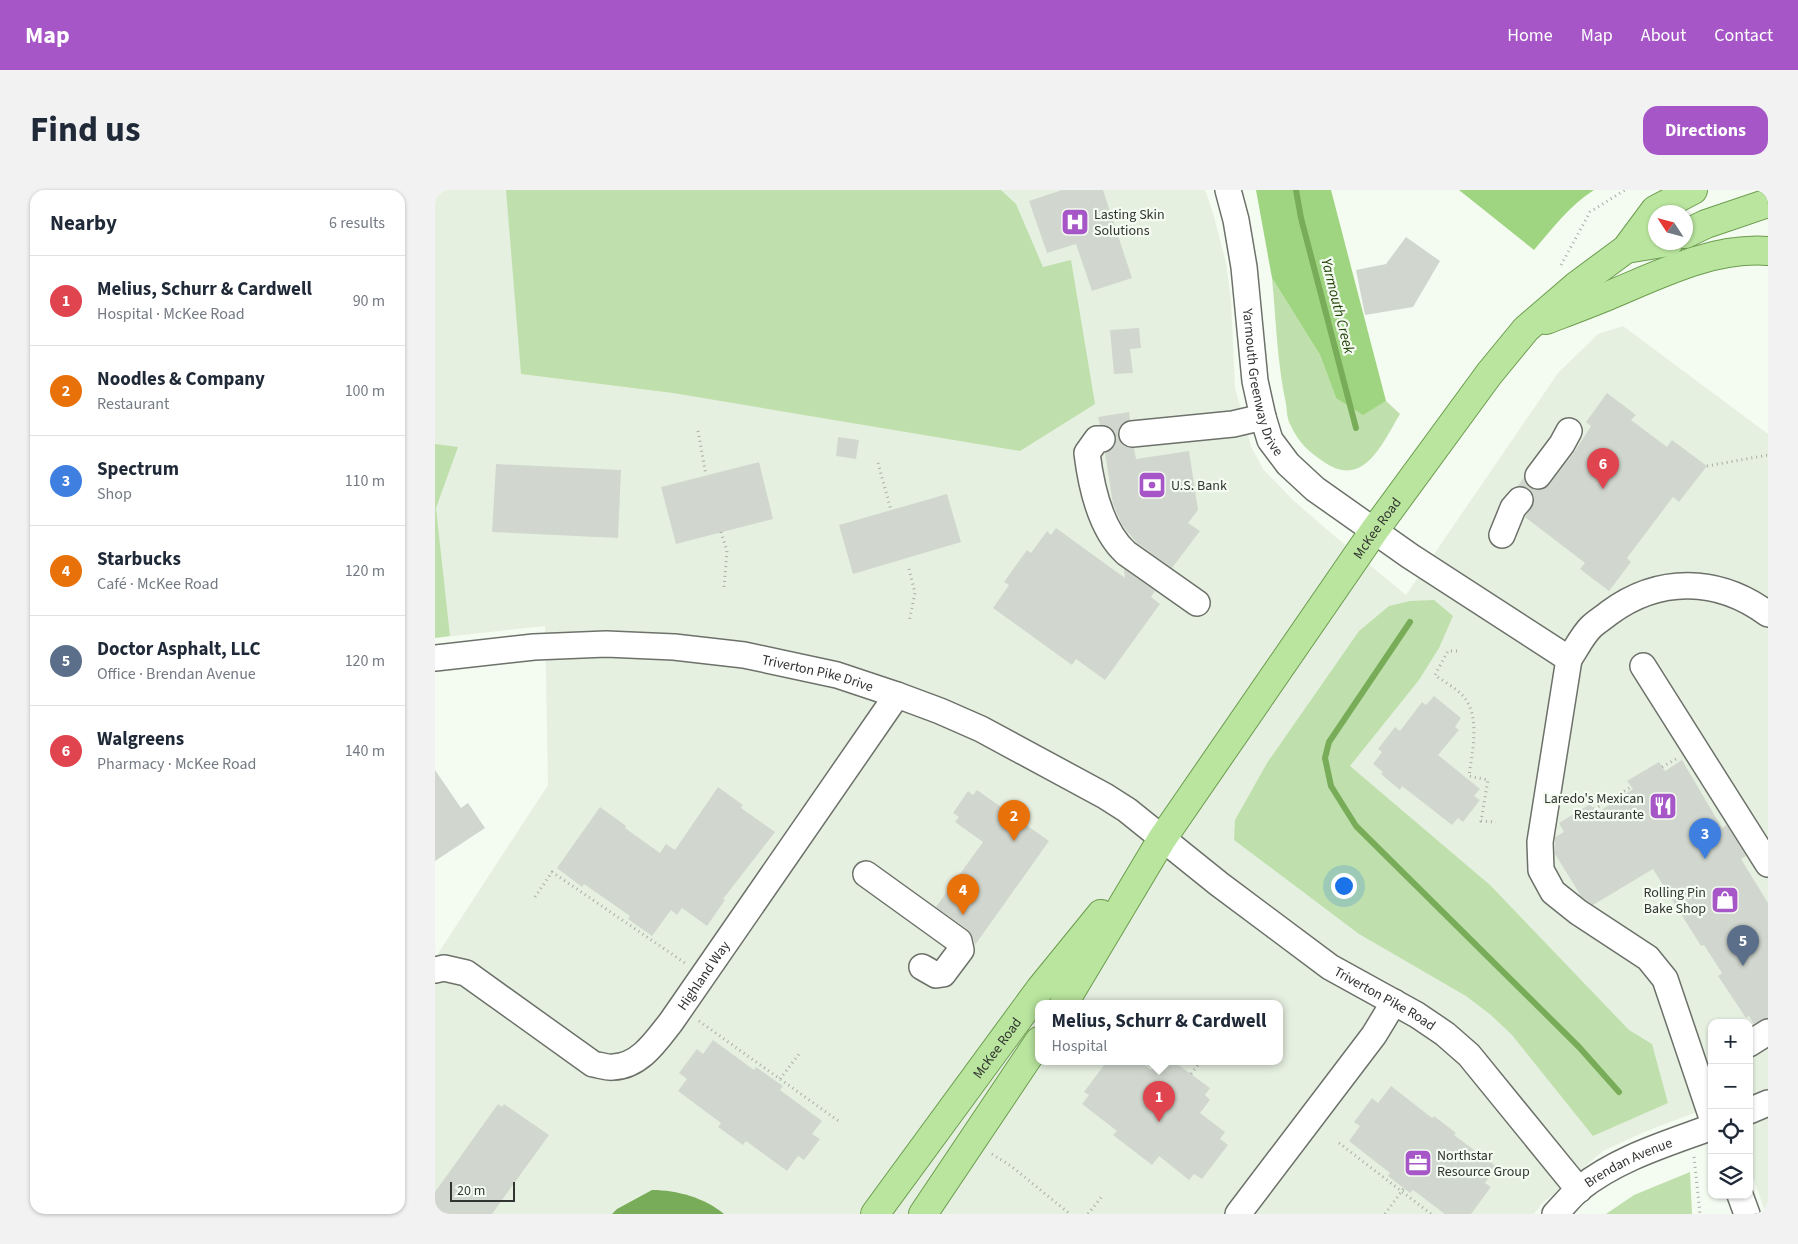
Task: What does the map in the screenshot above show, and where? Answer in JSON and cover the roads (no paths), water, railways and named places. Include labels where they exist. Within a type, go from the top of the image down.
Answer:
[{"type":"main road","name":"McKee Road","points":[[1066,1000],[1162,839],[1374,531],[1489,374],[1526,328],[1575,286],[1626,249],[1655,210],[1693,190]]},
{"type":"main road","points":[[1693,230],[1768,203]]},
{"type":"main road","name":"McKee Road","points":[[1626,249],[1648,245]]},
{"type":"main road","points":[[1526,328],[1653,276],[1708,257],[1739,251],[1768,251]]},
{"type":"main road","name":"McKee Road","points":[[875,1214],[1040,989],[1162,839]]},
{"type":"main road","points":[[923,1214],[1035,1047]]},
{"type":"street","name":"Yarmouth Greenway Drive","points":[[1228,190],[1236,220],[1244,267],[1255,381],[1270,440],[1287,464],[1315,489],[1374,531],[1569,659]]},
{"type":"street","points":[[1132,434],[1233,424],[1263,417]]},
{"type":"street","points":[[1538,476],[1562,444],[1569,431]]},
{"type":"street","points":[[1102,439],[1097,439],[1087,453],[1090,479],[1109,532],[1126,553],[1197,603]]},
{"type":"street","points":[[1502,535],[1513,508],[1520,500]]},
{"type":"street","points":[[1711,1109],[1705,1069],[1665,979],[1648,958],[1578,912],[1553,892],[1541,870],[1540,842],[1569,659],[1591,627],[1625,601],[1665,587],[1700,585],[1725,591],[1751,601],[1768,614]]},
{"type":"street","name":"Triverton Pike Drive","points":[[435,658],[534,647],[606,644],[674,647],[744,655],[837,675],[940,711],[981,730],[1098,792],[1127,810],[1162,839]]},
{"type":"street","points":[[1643,666],[1768,864]]},
{"type":"street","name":"Highland Way","points":[[435,970],[444,968],[466,974],[593,1064],[611,1068],[623,1066],[637,1059],[653,1044],[671,1022],[897,695]]},
{"type":"street","name":"Triverton Pike Road","points":[[1162,839],[1330,967],[1417,1014],[1445,1034],[1469,1055],[1579,1190]]},
{"type":"street","points":[[866,874],[959,941],[961,950],[943,974],[936,975],[922,967]]},
{"type":"street","points":[[1238,1214],[1374,1035],[1394,1002]]},
{"type":"street","points":[[1753,1041],[1768,1032]]},
{"type":"street","points":[[1753,1109],[1768,1103]]},
{"type":"street","name":"Brendan Avenue","points":[[1555,1214],[1579,1190],[1619,1163],[1708,1128]]},
{"type":"street","points":[[1741,1199],[1747,1214]]},
{"type":"waterway","name":"Yarmouth Creek","points":[[1296,190],[1301,218],[1356,428]]},
{"type":"waterway","points":[[1410,622],[1329,742],[1325,758],[1331,786],[1356,826],[1579,1047],[1619,1092]]},
{"type":"place","name":"Lasting Skin Solutions","points":[[1075,222]]},
{"type":"place","name":"U.S. Bank","points":[[1152,485]]},
{"type":"place","name":"Walgreens","points":[[1603,489]]},
{"type":"place","name":"Laredo's Mexican Restaurante","points":[[1663,806]]},
{"type":"place","name":"Noodles & Company","points":[[1014,841]]},
{"type":"place","name":"Spectrum","points":[[1705,859]]},
{"type":"place","name":"Rolling Pin Bake Shop","points":[[1725,900]]},
{"type":"place","name":"Starbucks","points":[[963,915]]},
{"type":"place","name":"Doctor Asphalt, LLC","points":[[1743,966]]},
{"type":"place","name":"Melius, Schurr & Cardwell","points":[[1159,1122]]},
{"type":"place","name":"Northstar Resource Group","points":[[1418,1163]]}]
